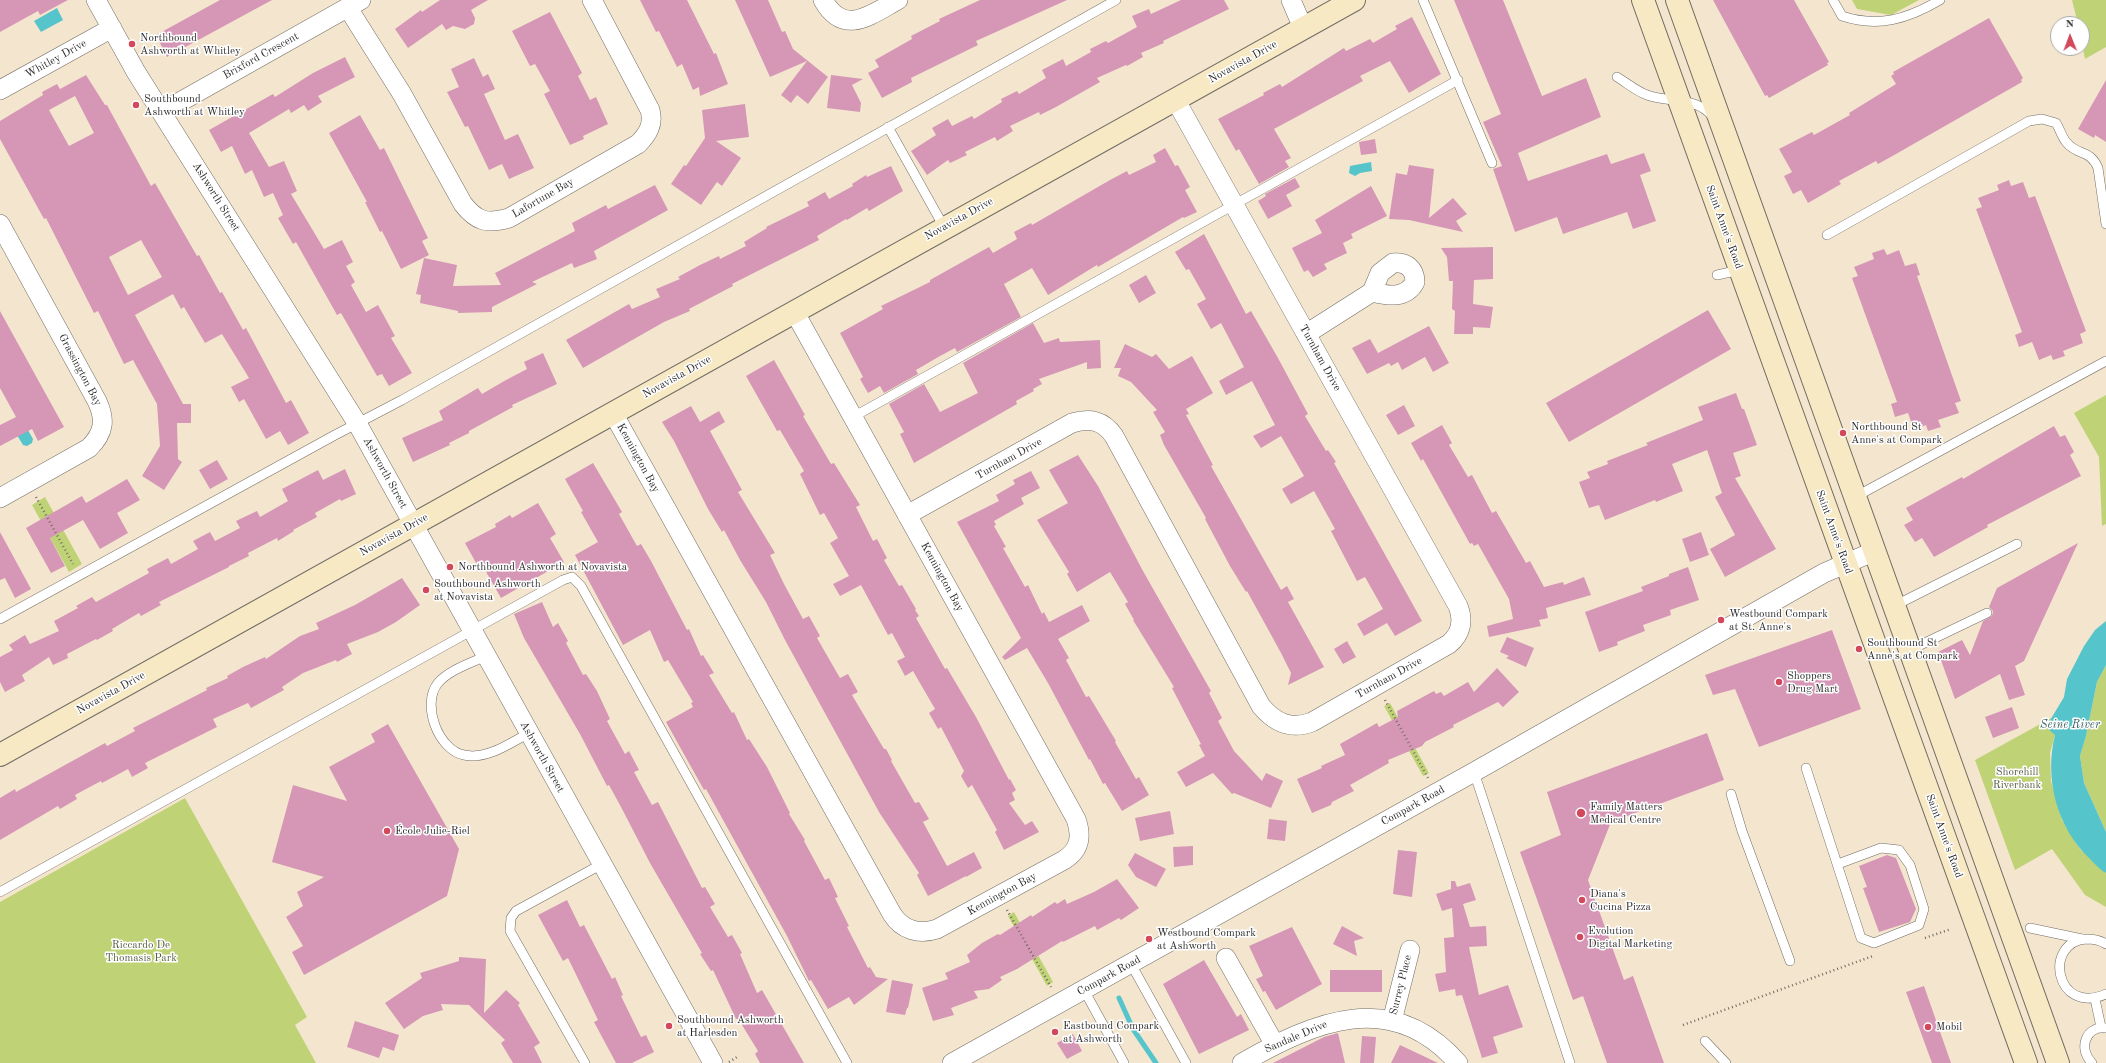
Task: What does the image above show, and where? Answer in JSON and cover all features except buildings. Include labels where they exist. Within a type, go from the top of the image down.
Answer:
[{"type":"main road","name":"Novavista Drive","points":[[0,755],[944,227],[1354,0]]},
{"type":"main road","name":"Saint Anne's Road","points":[[1643,0],[2026,1063]]},
{"type":"main road","points":[[1677,0],[2058,1063]]},
{"type":"street","name":"Ashworth Street","points":[[96,0],[162,112],[357,423],[712,1062]]},
{"type":"street","name":"Lafortune Bay","points":[[354,4],[463,204],[471,214],[478,219],[497,222],[509,218],[638,144],[648,132],[652,116],[650,110],[592,0]]},
{"type":"street","points":[[823,0],[833,14],[844,20],[852,21],[863,19],[898,0]]},
{"type":"street","points":[[1291,0],[1303,28]]},
{"type":"street","name":"Brixford Crescent","points":[[162,112],[354,4]]},
{"type":"street","name":"Whitley Drive","points":[[0,90],[112,28]]},
{"type":"street","name":"Turnham Drive","points":[[908,515],[1072,423],[1082,420],[1095,420],[1104,425],[1114,436],[1261,706],[1269,715],[1283,724],[1302,726],[1449,644],[1456,638],[1460,630],[1460,613],[1175,99]]},
{"type":"street","name":"Grassington Bay","points":[[0,224],[97,401],[103,417],[102,431],[89,448],[0,498]]},
{"type":"street","points":[[1306,334],[1372,292]]},
{"type":"street","name":"Kennington Bay","points":[[613,413],[896,919],[908,929],[919,932],[929,932],[999,896],[1072,855],[1079,841],[1079,828],[1072,812],[794,311]]},
{"type":"street","name":"Compark Road","points":[[952,1063],[1845,563],[1875,551]]},
{"type":"street","name":"Surrey Place","points":[[1392,1021],[1410,950]]},
{"type":"street","points":[[1226,958],[1275,1045]]},
{"type":"street","name":"Sandale Drive","points":[[1242,1063],[1275,1045],[1311,1029],[1334,1022],[1366,1017],[1392,1021],[1416,1029],[1433,1039],[1458,1063]]},
{"type":"lane","points":[[0,620],[79,575],[357,423],[402,400],[1116,0]]},
{"type":"lane","points":[[1423,0],[1492,163]]},
{"type":"lane","points":[[1833,0],[1842,16],[1858,21],[1891,21],[1922,11],[1940,0]]},
{"type":"lane","points":[[1617,77],[1648,95],[1679,100],[1700,106],[1708,112],[1725,135]]},
{"type":"lane","points":[[853,418],[1458,80]]},
{"type":"lane","points":[[1827,235],[2030,121],[2042,119],[2056,123],[2066,143],[2088,154],[2095,160],[2098,168],[2106,224]]},
{"type":"lane","points":[[888,127],[944,227]]},
{"type":"lane","points":[[1717,275],[1740,270]]},
{"type":"lane","points":[[1855,497],[2106,361]]},
{"type":"lane","points":[[1894,606],[2017,544]]},
{"type":"lane","points":[[0,892],[568,577],[575,578],[847,1063]]},
{"type":"lane","points":[[1910,650],[1987,613]]},
{"type":"lane","points":[[486,656],[447,676],[438,683],[431,696],[432,715],[441,736],[450,749],[463,755],[480,756],[529,733]]},
{"type":"lane","points":[[1806,768],[1862,938],[1874,943],[1919,925],[1924,909],[1910,865],[1899,850],[1881,848],[1838,864]]},
{"type":"lane","points":[[1474,772],[1570,1063]]},
{"type":"lane","points":[[1731,794],[1742,831],[1790,961]]},
{"type":"lane","points":[[584,1063],[510,931],[509,925],[516,911],[602,864]]},
{"type":"lane","points":[[2030,928],[2082,939],[2092,939],[2106,944]]},
{"type":"lane","points":[[2082,939],[2070,946],[2061,958],[2059,967],[2060,977],[2070,992],[2078,997],[2095,999],[2106,994]]},
{"type":"lane","points":[[1131,964],[1186,1063]]},
{"type":"lane","points":[[1084,990],[1124,1063]]},
{"type":"lane","points":[[2092,1063],[2084,1052],[2085,1039],[2089,1033],[2104,1028],[2095,999]]},
{"type":"lane","points":[[1705,1041],[1726,1063]]},
{"type":"path","points":[[28,482],[79,575]]},
{"type":"path","points":[[1376,684],[1429,781]]},
{"type":"path","points":[[999,896],[1053,991]]},
{"type":"path","points":[[1921,939],[1950,929]]},
{"type":"path","points":[[1683,1025],[1877,955]]},
{"type":"path","points":[[712,1062],[737,1057]]},
{"type":"green space","points":[[1852,0],[1919,0],[1891,15],[1857,9]]},
{"type":"green space","points":[[2072,0],[2106,0],[2106,47],[2085,59],[2084,56],[2090,56],[2090,16],[2076,16]]},
{"type":"green space","points":[[2106,395],[2106,524],[2102,526],[2099,457],[2074,413]]},
{"type":"green space","points":[[45,497],[82,564],[69,572],[32,505]]},
{"type":"green space","points":[[2106,665],[2106,832],[2084,783],[2080,756],[2086,736],[2097,682]]},
{"type":"green space","points":[[1390,703],[1429,773],[1423,776],[1384,706]]},
{"type":"green space","name":"Shorehill Riverbank","points":[[2053,717],[2055,735],[2050,753],[2051,781],[2062,820],[2080,849],[2106,873],[2106,907],[2085,895],[2052,849],[2015,870],[1975,760]]},
{"type":"green space","name":"Riccardo De Thomasis Park","points":[[185,798],[307,1017],[295,1025],[316,1063],[0,1063],[0,902]]},
{"type":"green space","points":[[1014,912],[1053,982],[1047,986],[1008,916]]},
{"type":"water","points":[[57,8],[63,20],[41,32],[34,21]]},
{"type":"water","points":[[1371,162],[1372,171],[1360,173],[1355,176],[1349,173],[1350,166]]},
{"type":"water","points":[[25,425],[33,439],[32,443],[27,446],[23,445],[14,430]]},
{"type":"water","name":"Seine River","points":[[2106,621],[2106,665],[2097,682],[2086,736],[2080,756],[2084,783],[2106,832],[2106,873],[2098,867],[2079,847],[2069,833],[2062,818],[2056,802],[2051,769],[2055,735],[2046,727],[2064,697],[2067,679],[2084,646],[2095,630]]},
{"type":"waterway","points":[[1119,998],[1133,1029],[1156,1063]]},
{"type":"place","name":"Northbound Ashworth at Whitley","points":[[132,44]]},
{"type":"place","name":"Southbound Ashworth at Whitley","points":[[136,105]]},
{"type":"place","name":"Northbound St Anne's at Compark","points":[[1843,433]]},
{"type":"place","name":"Northbound Ashworth at Novavista","points":[[450,567]]},
{"type":"place","name":"Southbound Ashworth at Novavista","points":[[426,590]]},
{"type":"place","name":"Westbound Compark at St. Anne's","points":[[1721,620]]},
{"type":"place","name":"Southbound St Anne's at Compark","points":[[1859,649]]},
{"type":"place","name":"Shoppers Drug Mart","points":[[1779,682]]},
{"type":"place","name":"Family Matters Medical Centre","points":[[1581,813]]},
{"type":"place","name":"École Julie-Riel","points":[[387,831]]},
{"type":"place","name":"Diana's Cucina Pizza","points":[[1582,900]]},
{"type":"place","name":"Evolution Digital Marketing","points":[[1580,937]]},
{"type":"place","name":"Westbound Compark at Ashworth","points":[[1149,939]]},
{"type":"place","name":"Southbound Ashworth at Harlesden","points":[[669,1026]]},
{"type":"place","name":"Mobil","points":[[1928,1027]]},
{"type":"place","name":"Eastbound Compark at Ashworth","points":[[1055,1032]]}]
